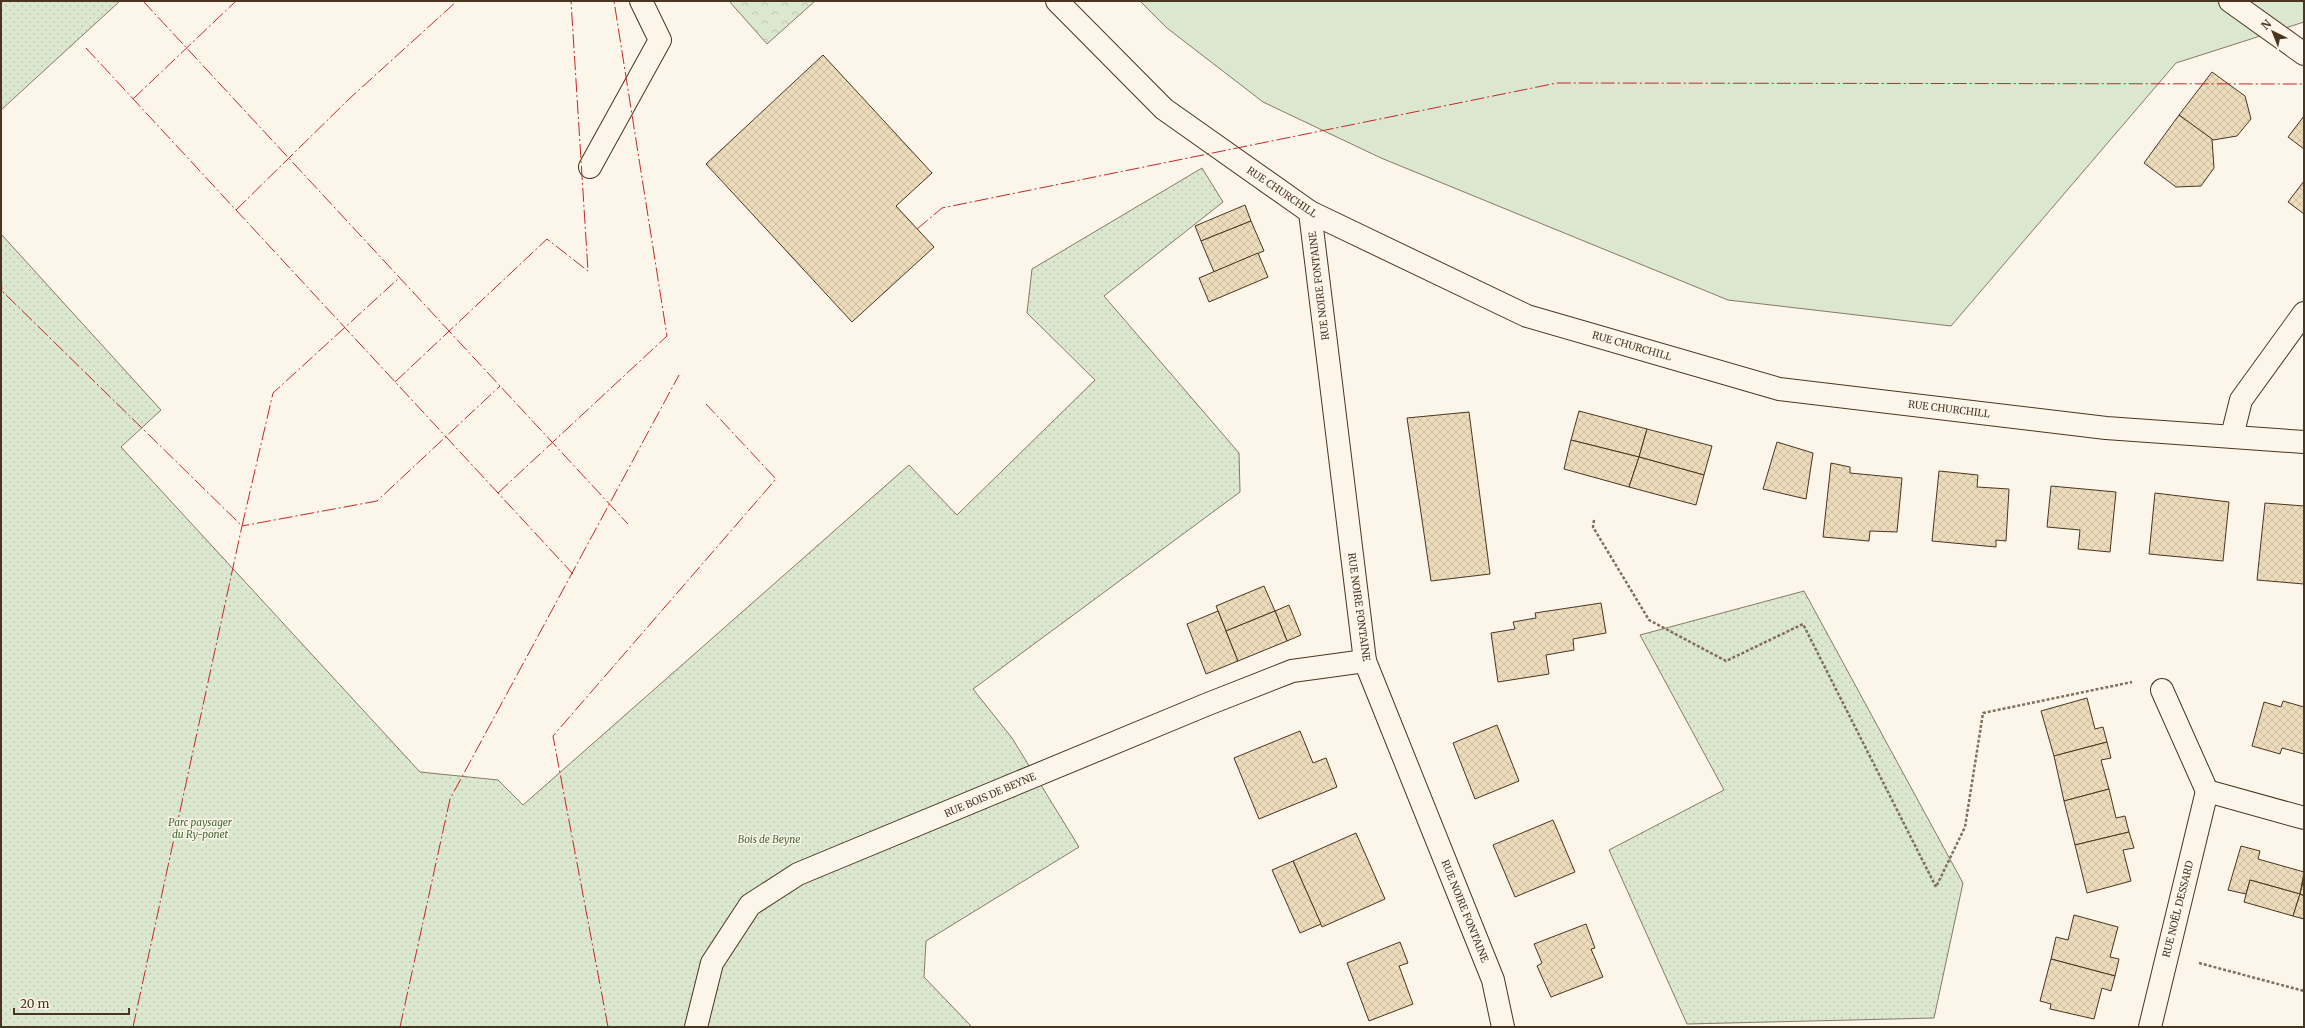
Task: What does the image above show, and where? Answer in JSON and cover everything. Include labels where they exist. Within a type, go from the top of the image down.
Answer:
[{"type":"street","points":[[590,167],[660,40],[641,1]]},
{"type":"street","name":"RUE CHURCHILL","points":[[1057,1],[1164,109],[1310,212],[1527,316],[1779,389],[2106,428],[2304,442]]},
{"type":"street","points":[[2230,1],[2304,54]]},
{"type":"street","name":"RUE NOIRE FONTAINE","points":[[1310,212],[1365,661],[1493,980],[1503,1027]]},
{"type":"street","points":[[2232,436],[2241,400],[2304,313]]},
{"type":"street","name":"RUE BOIS DE BEYNE","points":[[696,1027],[712,963],[750,906],[798,874],[1208,704],[1292,671],[1365,661]]},
{"type":"street","points":[[2162,690],[2206,791],[2304,818]]},
{"type":"street","name":"RUE NOËL DESSARD","points":[[2150,1027],[2206,791]]},
{"type":"path","points":[[1594,520],[1593,527],[1649,620],[1726,661],[1803,624],[1936,887],[1966,827],[1984,713],[2140,680],[2162,690]]},
{"type":"path","points":[[2167,955],[2304,991]]},
{"type":"green space","points":[[1,1],[120,1],[1,110]]},
{"type":"green space","points":[[729,1],[815,1],[767,44]]},
{"type":"green space","points":[[1140,1],[2304,1],[2304,22],[2176,63],[1951,326],[1728,300],[1381,158],[1263,102],[1167,28]]},
{"type":"green space","name":"Parc paysager du Ry-ponet","points":[[1202,168],[1223,202],[1104,296],[1239,453],[1240,492],[973,689],[1012,738],[1079,847],[926,941],[924,977],[972,1027],[1,1027],[1,234],[161,410],[121,447],[420,772],[498,780],[523,805],[909,465],[957,515],[1095,380],[1027,313],[1032,269]]},
{"type":"green space","points":[[1804,591],[1963,883],[1934,1018],[1687,1024],[1609,850],[1724,790],[1640,635]]},
{"type":"building","points":[[823,55],[932,173],[896,206],[934,247],[852,322],[706,164]]},
{"type":"building","points":[[2212,72],[2245,96],[2251,119],[2237,136],[2213,140],[2179,115]]},
{"type":"building","points":[[2179,115],[2212,139],[2214,168],[2201,186],[2176,187],[2144,163]]},
{"type":"building","points":[[2304,116],[2304,149],[2288,137]]},
{"type":"building","points":[[2304,181],[2304,214],[2288,202]]},
{"type":"building","points":[[1245,205],[1251,221],[1201,241],[1195,226]]},
{"type":"building","points":[[1251,221],[1264,251],[1214,272],[1201,241]]},
{"type":"building","points":[[1258,253],[1268,277],[1209,302],[1199,278]]},
{"type":"building","points":[[1579,411],[1647,429],[1639,457],[1571,440]]},
{"type":"building","points":[[1469,412],[1490,574],[1431,581],[1407,418]]},
{"type":"building","points":[[1647,429],[1712,446],[1704,475],[1639,457]]},
{"type":"building","points":[[1571,440],[1639,457],[1629,487],[1564,469]]},
{"type":"building","points":[[1777,442],[1813,453],[1806,499],[1763,489]]},
{"type":"building","points":[[1639,457],[1704,475],[1696,505],[1629,487]]},
{"type":"building","points":[[1831,463],[1850,467],[1850,473],[1902,478],[1897,532],[1870,531],[1869,541],[1823,537]]},
{"type":"building","points":[[1939,471],[1978,475],[1977,487],[2009,489],[2006,541],[1996,540],[1996,547],[1932,541]]},
{"type":"building","points":[[2051,486],[2116,492],[2110,552],[2078,549],[2080,530],[2047,527]]},
{"type":"building","points":[[2155,493],[2229,502],[2223,561],[2149,554]]},
{"type":"building","points":[[2265,503],[2304,506],[2304,584],[2257,580]]},
{"type":"building","points":[[1264,586],[1275,611],[1226,631],[1216,606]]},
{"type":"building","points":[[1601,603],[1606,633],[1573,639],[1574,650],[1546,655],[1549,674],[1498,682],[1491,633],[1515,629],[1513,622],[1536,618],[1535,613]]},
{"type":"building","points":[[1289,605],[1301,635],[1287,641],[1275,611]]},
{"type":"building","points":[[1218,611],[1238,661],[1206,674],[1187,624]]},
{"type":"building","points":[[1275,611],[1287,641],[1238,661],[1226,631]]},
{"type":"building","points":[[2087,698],[2095,729],[2103,727],[2107,742],[2054,756],[2041,711]]},
{"type":"building","points":[[2283,701],[2304,707],[2304,754],[2282,748],[2280,754],[2252,746],[2264,702],[2281,707]]},
{"type":"building","points":[[1497,725],[1519,781],[1475,799],[1453,743]]},
{"type":"building","points":[[1300,731],[1313,763],[1326,758],[1337,787],[1259,819],[1234,758]]},
{"type":"building","points":[[2107,742],[2111,758],[2101,760],[2109,789],[2064,801],[2054,756]]},
{"type":"building","points":[[2109,789],[2116,818],[2125,816],[2129,832],[2075,845],[2064,801]]},
{"type":"building","points":[[1553,820],[1575,872],[1515,897],[1493,845]]},
{"type":"building","points":[[2129,832],[2134,848],[2123,850],[2131,881],[2087,893],[2075,845]]},
{"type":"building","points":[[1356,833],[1385,899],[1322,927],[1293,861]]},
{"type":"building","points":[[2241,846],[2260,851],[2258,859],[2304,872],[2300,894],[2250,880],[2246,894],[2228,890]]},
{"type":"building","points":[[1293,861],[1321,924],[1300,933],[1272,870]]},
{"type":"building","points":[[2304,878],[2304,896],[2300,894]]},
{"type":"building","points":[[2250,880],[2300,894],[2293,916],[2244,902]]},
{"type":"building","points":[[2300,894],[2304,896],[2304,919],[2293,916]]},
{"type":"building","points":[[2074,915],[2118,927],[2110,957],[2119,959],[2115,976],[2051,959],[2056,937],[2068,940]]},
{"type":"building","points":[[1586,924],[1595,948],[1591,949],[1603,977],[1551,997],[1537,966],[1542,963],[1534,944]]},
{"type":"building","points":[[1400,942],[1408,963],[1399,966],[1413,1004],[1369,1021],[1347,963]]},
{"type":"building","points":[[2051,959],[2115,976],[2111,991],[2102,988],[2094,1019],[2050,1009],[2051,1004],[2040,1001]]},
{"type":"power","points":[[143,1],[628,524]]},
{"type":"power","points":[[133,99],[236,1]]},
{"type":"power","points":[[236,210],[349,99],[457,1]]},
{"type":"power","points":[[395,382],[547,239],[588,271],[571,1]]},
{"type":"power","points":[[498,493],[667,336],[614,1]]},
{"type":"power","points":[[86,48],[573,574]]},
{"type":"power","points":[[917,229],[942,208],[1557,83],[2304,84]]},
{"type":"power","points":[[1,275],[2,291],[242,526],[273,393],[399,278]]},
{"type":"power","points":[[400,1027],[450,799],[679,375]]},
{"type":"power","points":[[133,1027],[242,526],[377,501],[500,386]]},
{"type":"power","points":[[608,1027],[553,736],[776,479],[706,404]]},
{"type":"park label","name":"Bois de Beyne","points":[[769,839]]}]
